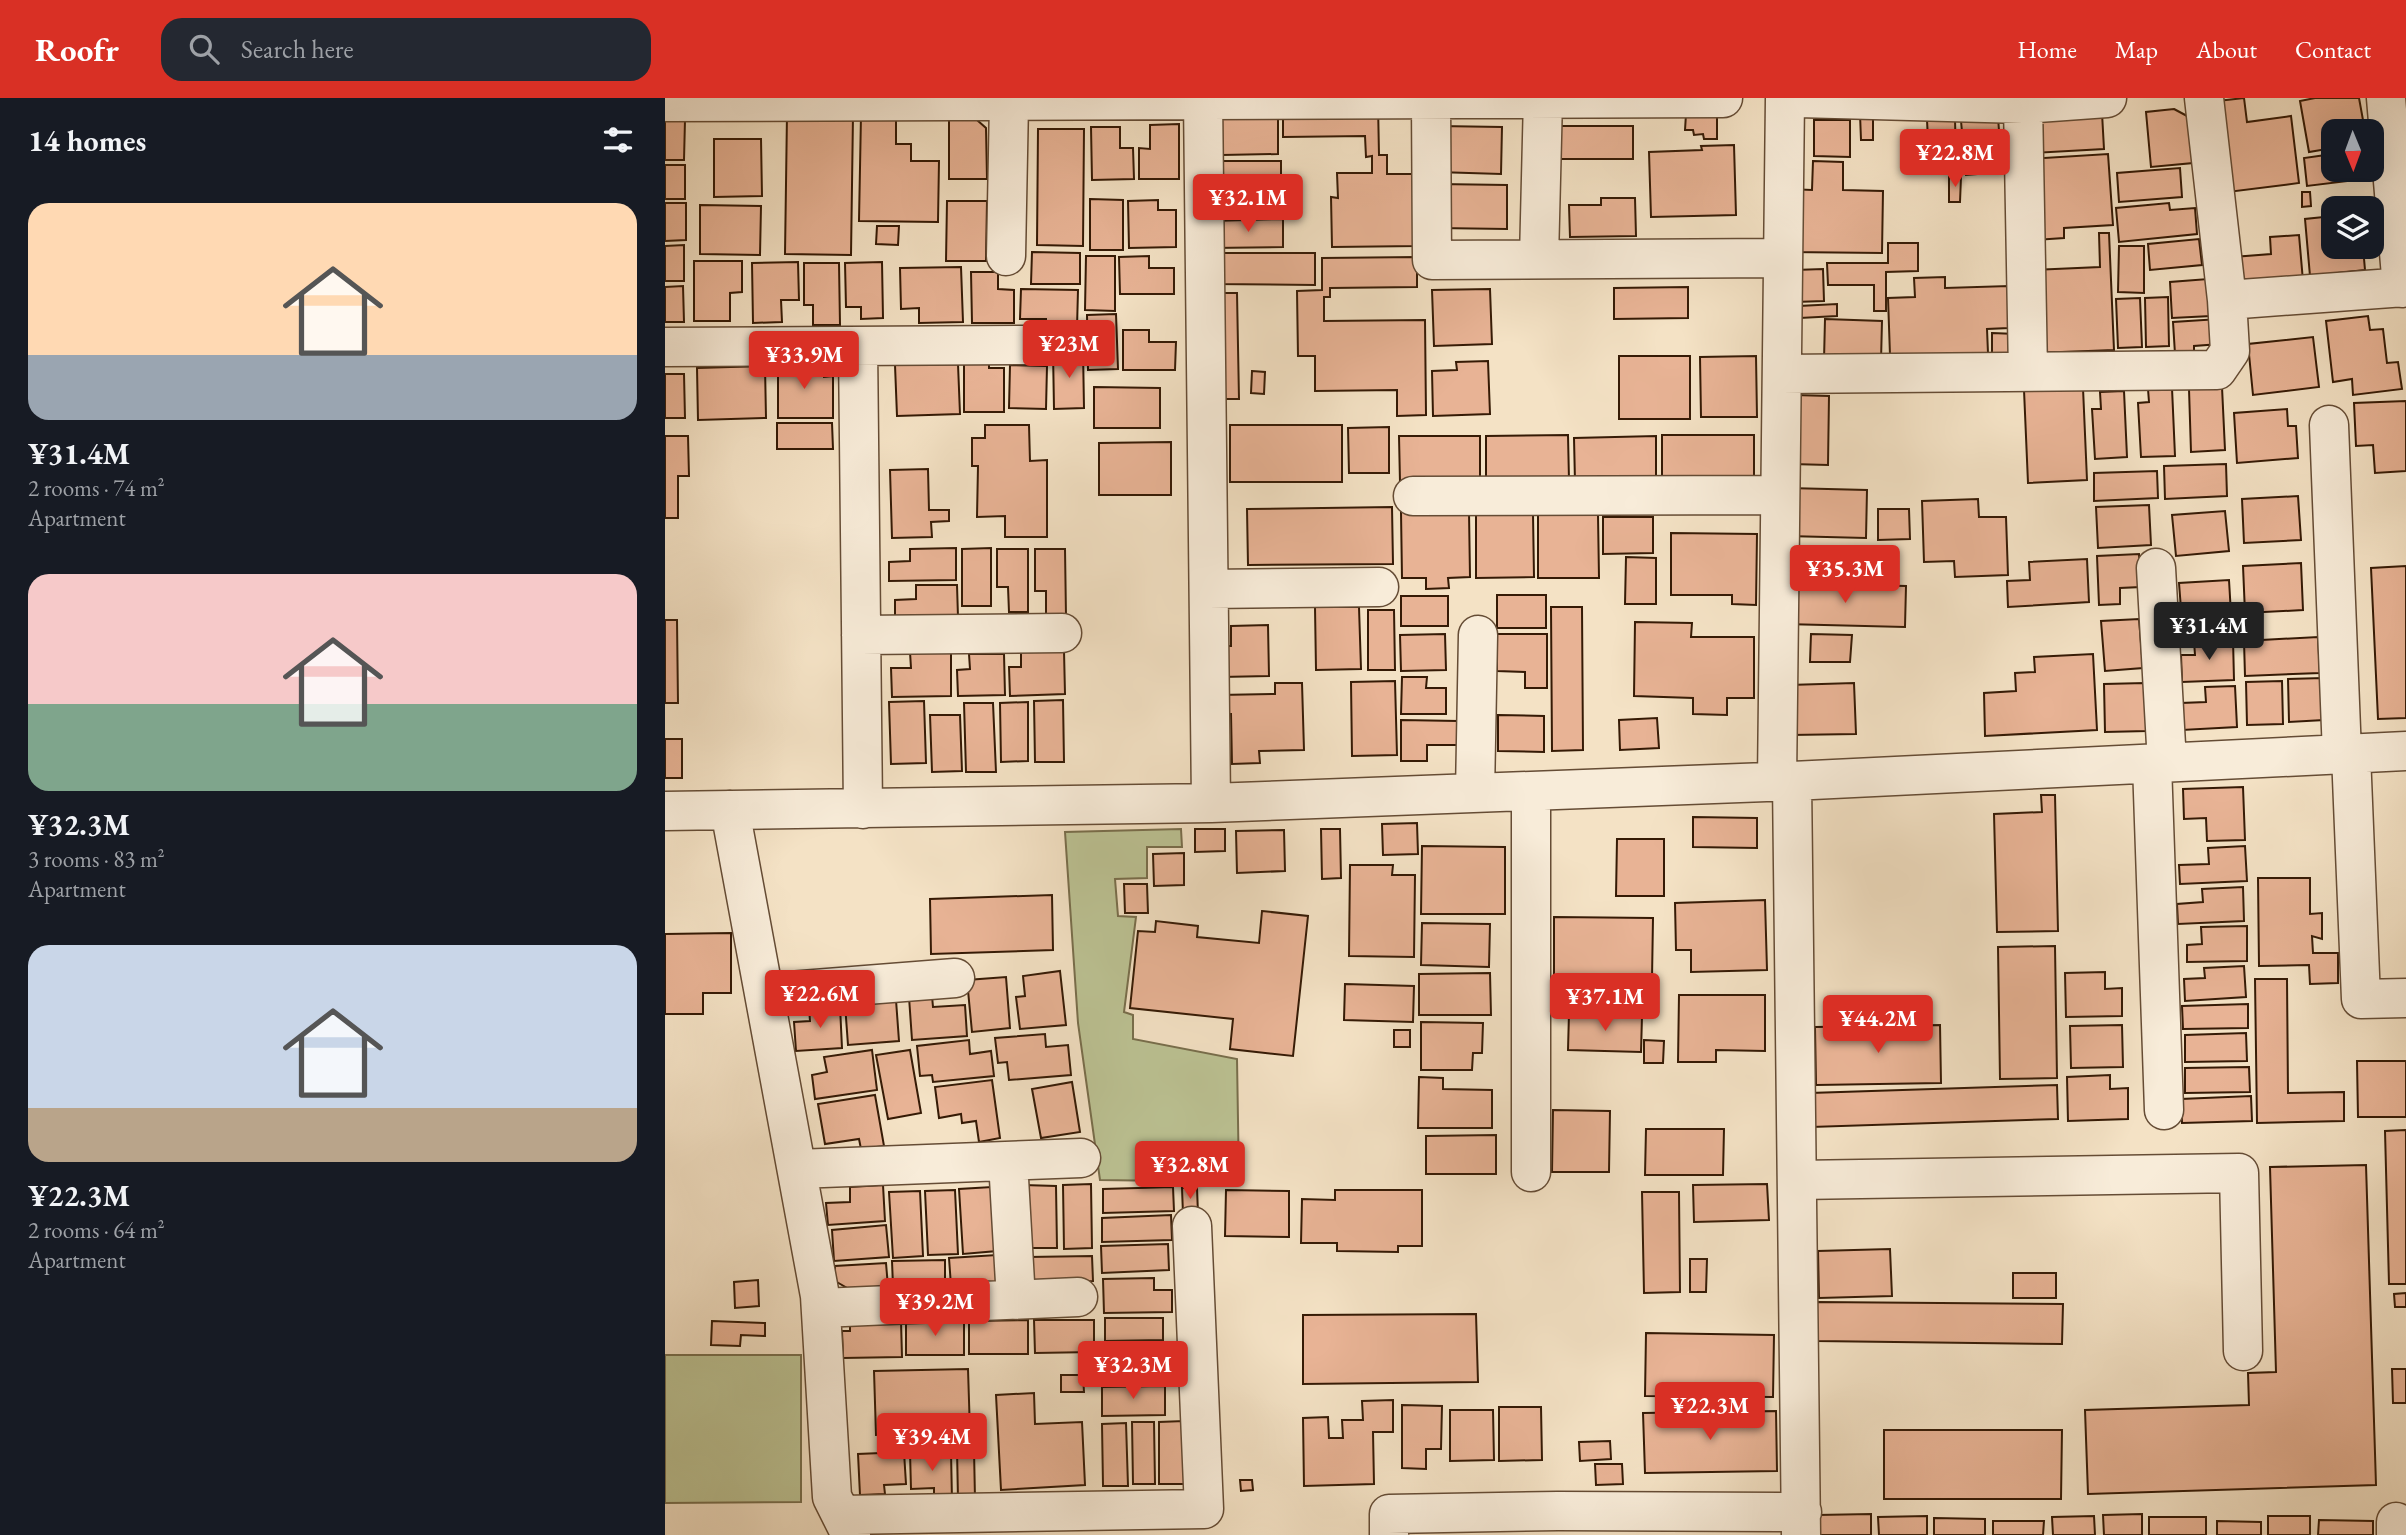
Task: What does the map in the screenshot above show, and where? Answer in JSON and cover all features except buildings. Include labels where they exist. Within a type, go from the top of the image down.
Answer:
[{"type":"street","points":[[665,102],[1723,98]]},
{"type":"street","points":[[1389,1535],[1389,1514],[1558,1523],[1801,1523],[1798,1180],[1785,781],[1780,495],[1785,98]]},
{"type":"street","points":[[1798,98],[2024,104],[2107,98]]},
{"type":"street","points":[[1782,374],[2217,370],[2230,351],[2227,300],[2204,98]]},
{"type":"street","points":[[2227,300],[2404,287],[2386,98]]},
{"type":"street","points":[[1203,99],[1211,803]]},
{"type":"street","points":[[1539,260],[1543,99]]},
{"type":"street","points":[[1431,100],[1432,260],[1783,258]]},
{"type":"street","points":[[1006,256],[1009,102]]},
{"type":"street","points":[[2024,104],[2028,372]]},
{"type":"street","points":[[858,345],[863,809]]},
{"type":"street","points":[[665,347],[1032,345]]},
{"type":"street","points":[[2329,425],[2361,999],[2406,998]]},
{"type":"street","points":[[1413,496],[1780,495]]},
{"type":"street","points":[[2156,568],[2164,1110]]},
{"type":"street","points":[[1209,589],[1378,587]]},
{"type":"street","points":[[861,635],[1062,633]]},
{"type":"street","points":[[1475,793],[1478,635]]},
{"type":"street","points":[[665,811],[1211,803],[1785,781],[2406,751]]},
{"type":"street","points":[[1531,791],[1531,1172]]},
{"type":"street","points":[[730,810],[821,1308],[832,1497],[846,1525],[1175,1522],[1204,1509],[1192,1226]]},
{"type":"street","points":[[764,993],[955,978]]},
{"type":"street","points":[[797,1169],[1081,1158]]},
{"type":"street","points":[[1008,1161],[1016,1300]]},
{"type":"street","points":[[1798,1180],[2239,1173],[2243,1351]]},
{"type":"street","points":[[821,1308],[1078,1297]]},
{"type":"green space","points":[[1181,829],[1182,847],[1147,847],[1147,878],[1115,879],[1118,916],[1136,917],[1124,1012],[1133,1015],[1133,1039],[1237,1059],[1239,1182],[1100,1180],[1078,1023],[1065,832]]},
{"type":"green space","points":[[665,1355],[801,1355],[801,1502],[665,1503]]}]
